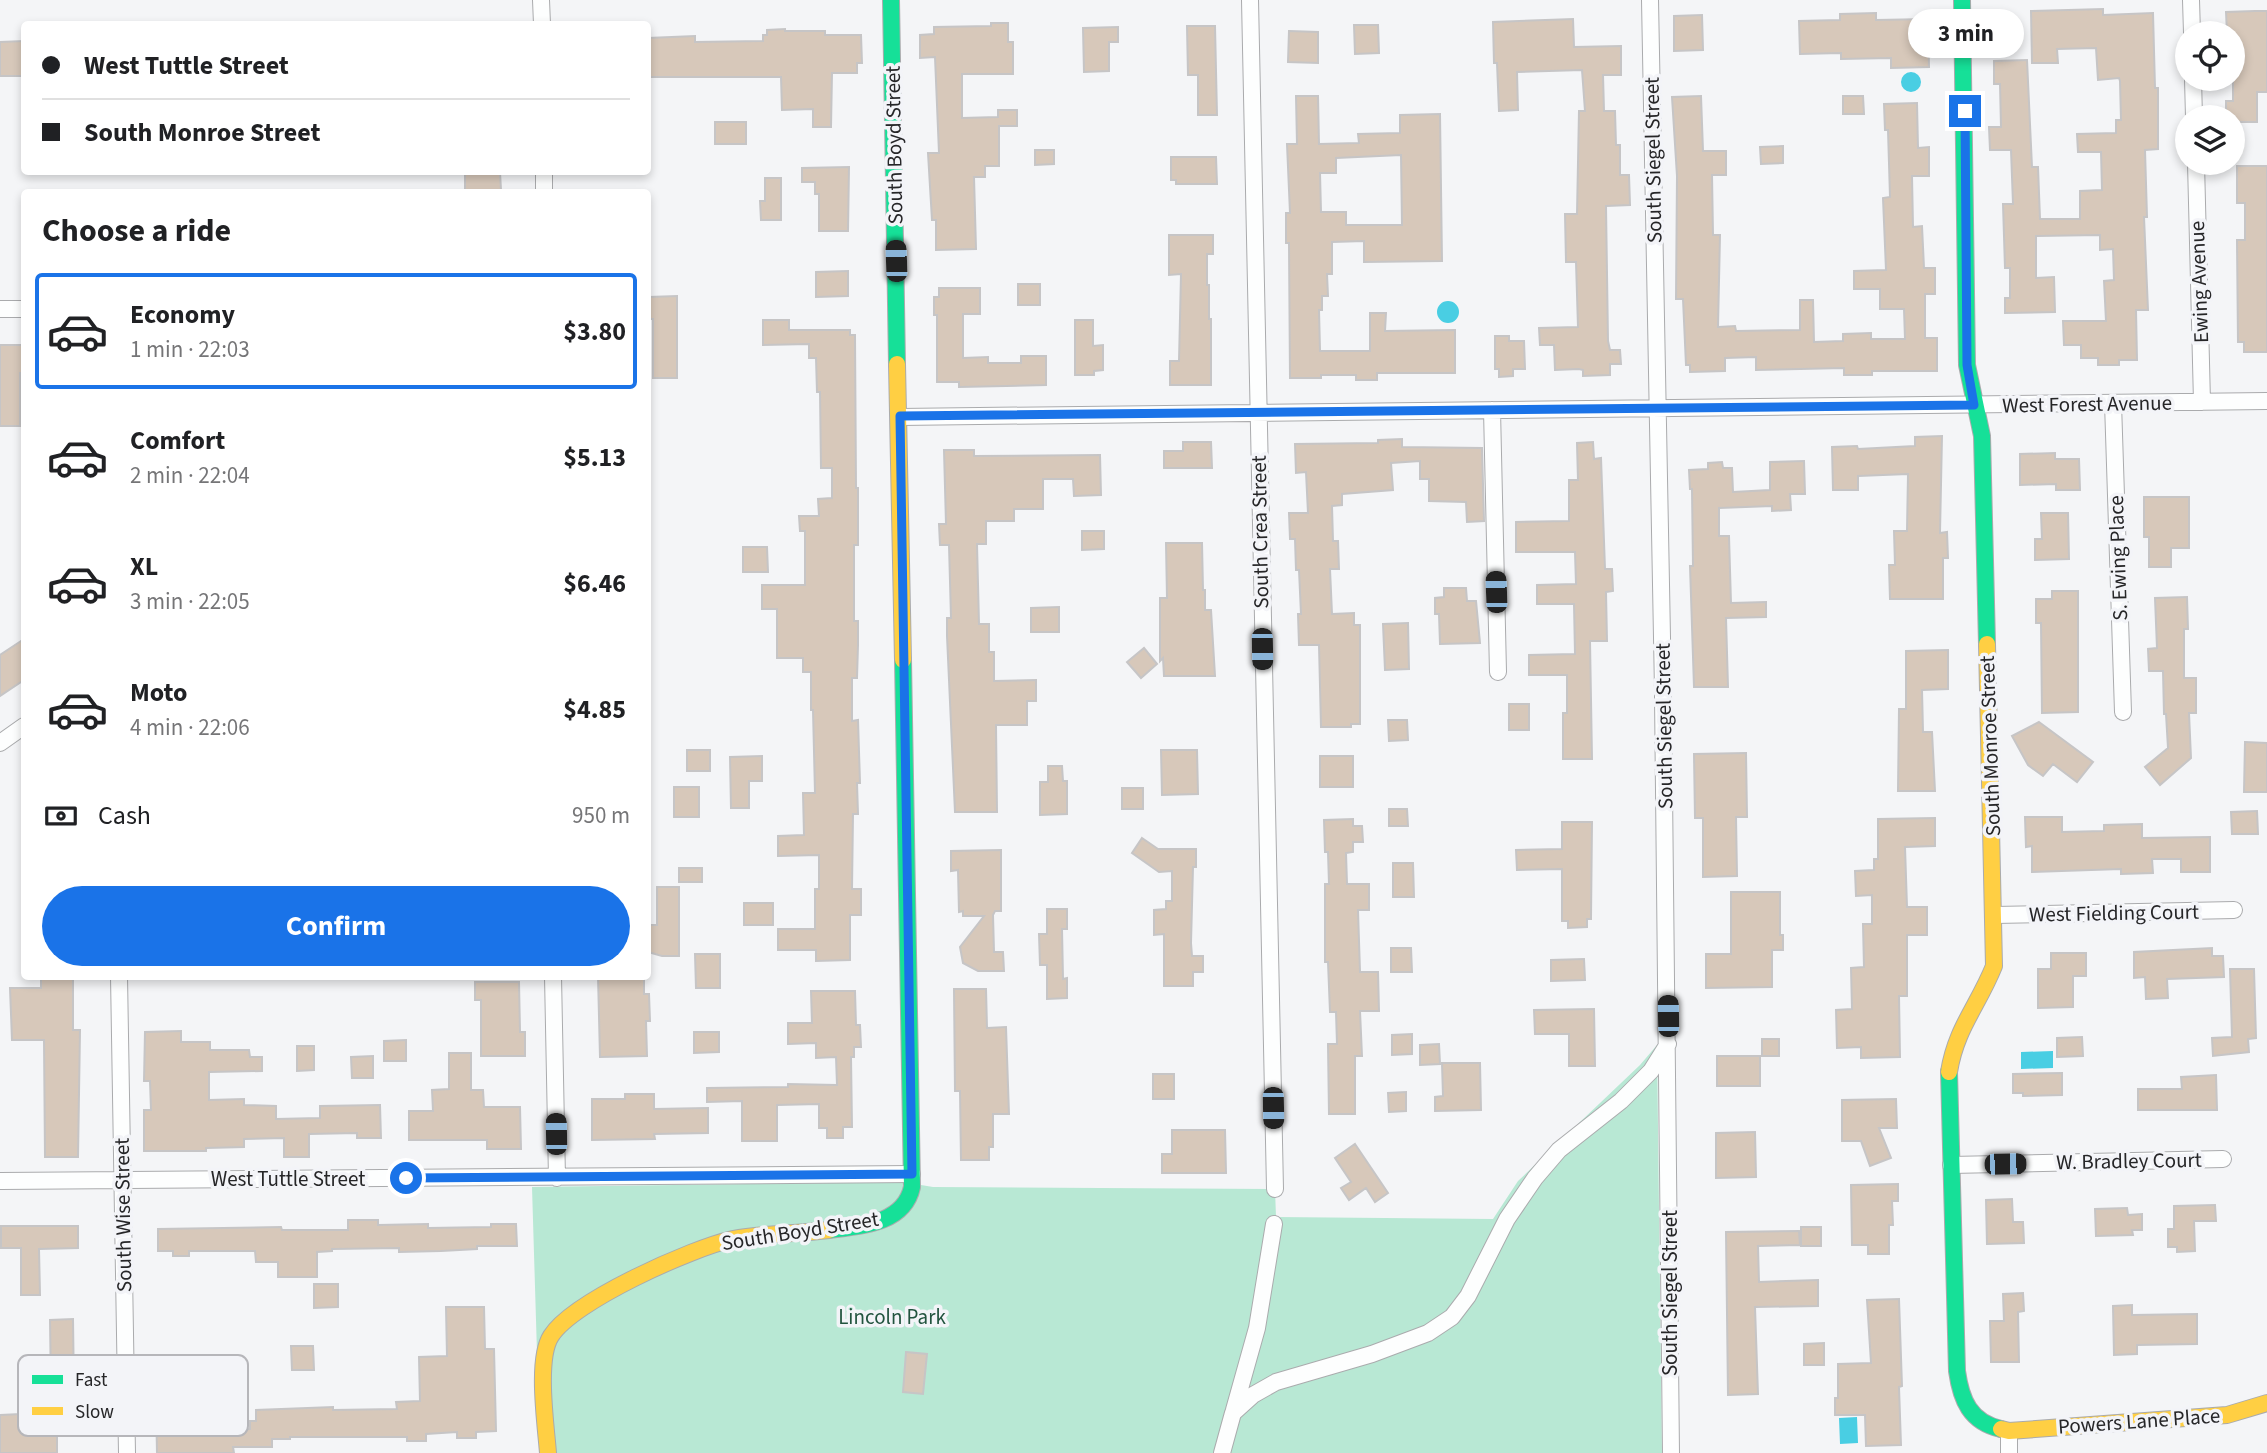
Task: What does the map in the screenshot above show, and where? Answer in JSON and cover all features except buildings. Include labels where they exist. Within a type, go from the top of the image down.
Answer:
[{"type":"street","points":[[541,0],[542,21]]},
{"type":"street","name":"South Boyd Street","points":[[548,1453],[544,1369],[549,1339],[562,1321],[601,1297],[688,1254],[730,1239],[868,1224],[895,1214],[908,1203],[912,1187],[891,0]]},
{"type":"street","name":"South Crea Street","points":[[1250,0],[1275,1189]]},
{"type":"street","name":"South Siegel Street","points":[[1650,0],[1659,408],[1671,1453]]},
{"type":"street","name":"South Monroe Street","points":[[1962,0],[1967,365],[1982,436],[1995,915],[1994,966],[1953,1048],[1949,1073],[1955,1356],[1958,1388],[1967,1410],[1978,1421],[2009,1431]]},
{"type":"street","points":[[2191,0],[2192,21]]},
{"type":"street","name":"Ewing Avenue","points":[[2196,175],[2202,402]]},
{"type":"street","points":[[0,309],[21,309]]},
{"type":"street","name":"West Forest Avenue","points":[[900,416],[2267,401]]},
{"type":"street","name":"S. Ewing Place","points":[[2113,403],[2123,712]]},
{"type":"street","points":[[1492,410],[1498,672]]},
{"type":"street","points":[[0,743],[21,728]]},
{"type":"street","name":"West Fielding Court","points":[[1995,915],[2234,910]]},
{"type":"street","name":"South Wise Street","points":[[118,980],[126,1355]]},
{"type":"street","points":[[553,980],[557,1178]]},
{"type":"street","points":[[1233,1413],[1253,1395],[1276,1382],[1417,1338],[1452,1317],[1468,1296],[1507,1219],[1535,1178],[1559,1150],[1620,1101],[1651,1071],[1668,1044]]},
{"type":"street","name":"W. Bradley Court","points":[[1951,1165],[2222,1159]]},
{"type":"street","name":"West Tuttle Street","points":[[0,1181],[912,1174]]},
{"type":"street","points":[[1222,1453],[1257,1328],[1274,1224]]},
{"type":"street","name":"Powers Lane Place","points":[[2009,1431],[2227,1415],[2267,1403]]},
{"type":"street","points":[[2009,1431],[2009,1453]]},
{"type":"green space","name":"Lincoln Park","points":[[1657,1045],[1662,1453],[540,1453],[532,1187],[903,1182],[933,1187],[1275,1189],[1276,1217],[1493,1219],[1518,1181],[1640,1065]]},
{"type":"water","points":[[1907,72],[1915,72],[1921,82],[1915,92],[1907,92],[1901,86],[1901,78]]},
{"type":"water","points":[[1448,301],[1456,304],[1459,312],[1456,320],[1448,323],[1440,320],[1437,312],[1440,304]]},
{"type":"water","points":[[2053,1051],[2053,1068],[2021,1069],[2021,1052]]},
{"type":"water","points":[[1857,1417],[1858,1443],[1840,1444],[1839,1418]]},
{"type":"traffic: fast","points":[[891,0],[897,364]]},
{"type":"traffic: fast","points":[[1962,0],[1967,365],[1982,436],[1987,644]]},
{"type":"traffic: fast","points":[[829,1230],[867,1224],[891,1216],[900,1209],[912,1187],[903,660]]},
{"type":"traffic: fast","points":[[1949,1072],[1957,1371],[1961,1391],[1969,1408],[1982,1421],[2001,1429]]},
{"type":"traffic: slow","points":[[897,364],[903,660]]},
{"type":"traffic: slow","points":[[1949,1072],[1962,1030],[1994,966],[1987,644]]},
{"type":"traffic: slow","points":[[548,1453],[543,1393],[544,1360],[551,1336],[563,1322],[607,1292],[663,1264],[714,1244],[745,1237],[829,1230]]},
{"type":"traffic: slow","points":[[2001,1429],[2009,1431],[2227,1415],[2267,1403]]},
{"type":"route","points":[[406,1178],[912,1174],[900,416],[1974,405],[1967,365],[1965,111]]}]
